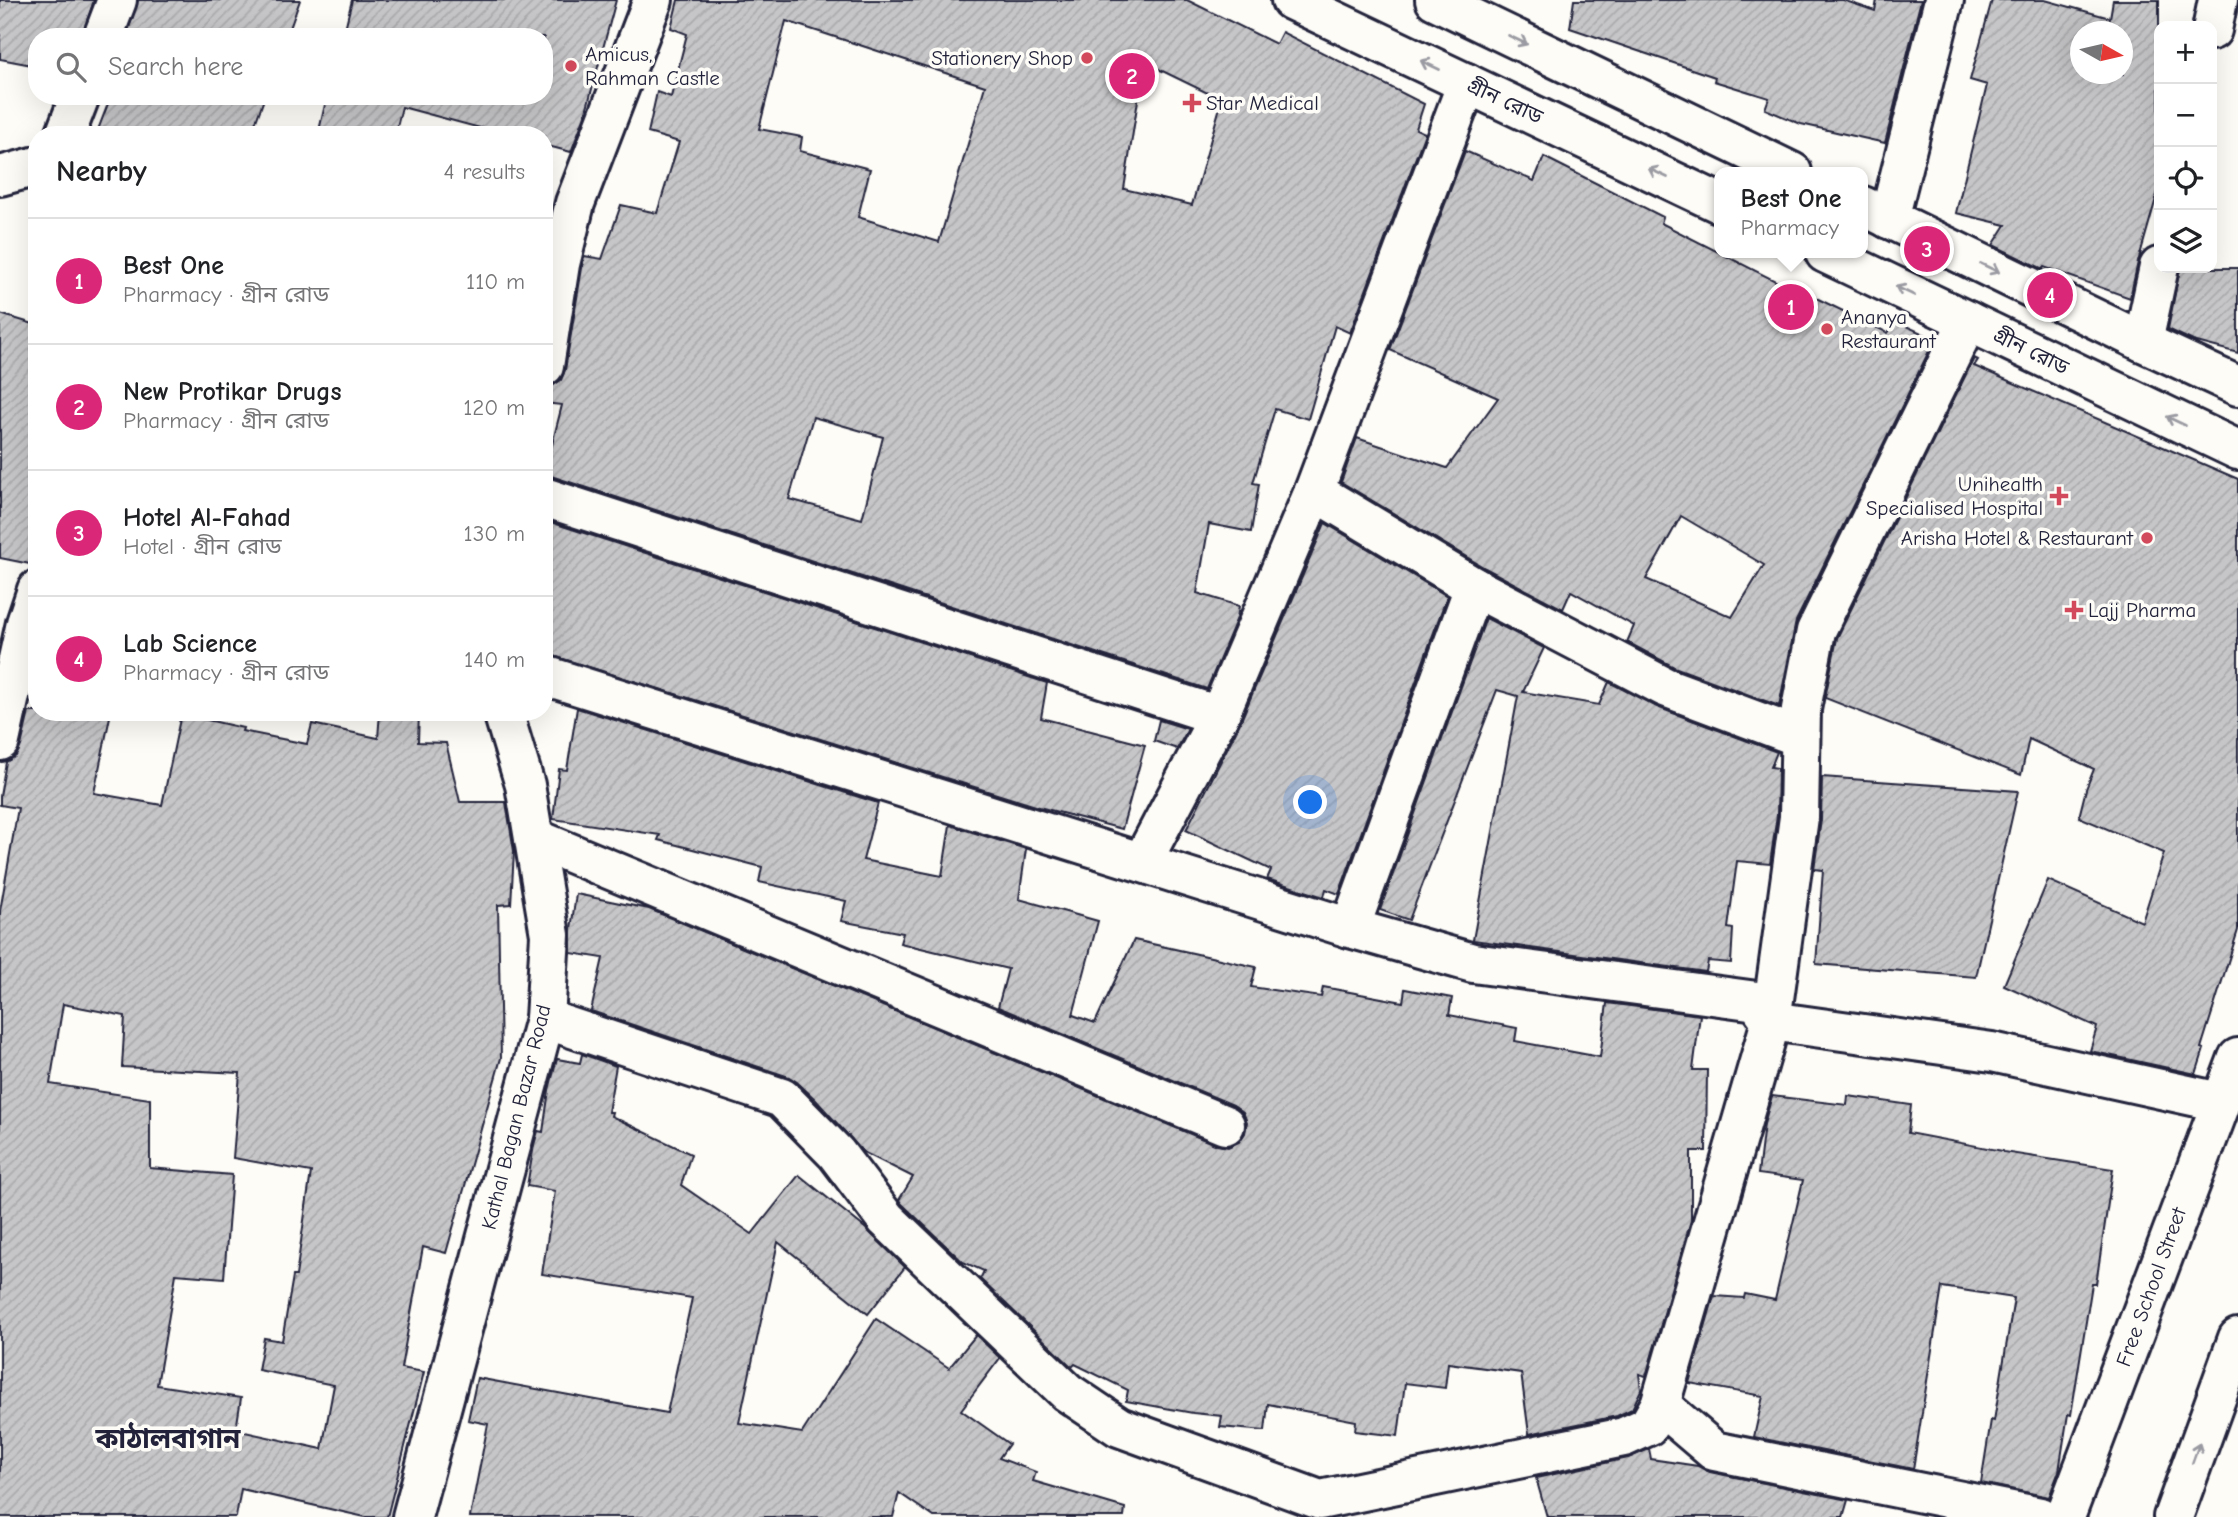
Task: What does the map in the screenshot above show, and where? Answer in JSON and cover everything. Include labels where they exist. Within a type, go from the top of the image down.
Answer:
[{"type":"street","points":[[106,28],[117,0]]},
{"type":"street","points":[[553,309],[560,264],[575,203],[653,0]]},
{"type":"street","name":"গ্রীন রোড","points":[[1291,0],[1714,200]]},
{"type":"street","points":[[1435,0],[1782,167]]},
{"type":"street","points":[[1944,0],[1876,212],[2238,386]]},
{"type":"street","points":[[2214,21],[2218,0]]},
{"type":"street","points":[[1142,862],[1219,716],[1314,491],[1467,83]]},
{"type":"street","points":[[68,126],[77,105]]},
{"type":"street","points":[[0,176],[28,168]]},
{"type":"street","name":"গ্রীন রোড","points":[[1836,258],[2238,450]]},
{"type":"street","points":[[2143,342],[2158,273]]},
{"type":"street","points":[[545,1019],[782,1098],[836,1153],[886,1219],[1067,1392],[1119,1427],[1319,1509],[1625,1437],[1648,1426],[1660,1405],[1772,1021],[1799,817],[1801,709],[1816,631],[1968,321]]},
{"type":"street","points":[[1314,491],[1474,587],[1665,687],[1799,737]]},
{"type":"street","points":[[553,500],[1219,716]]},
{"type":"street","points":[[1350,928],[1474,587]]},
{"type":"street","points":[[0,741],[28,617]]},
{"type":"street","points":[[553,678],[1350,928],[1473,963],[1757,1001],[1772,1021],[1992,1052],[2220,1102]]},
{"type":"street","name":"Kathal Bagan Bazar Road","points":[[412,1517],[545,1019],[550,935],[525,785],[506,721]]},
{"type":"street","points":[[534,838],[1224,1125]]},
{"type":"street","name":"Free School Street","points":[[2065,1517],[2238,1058]]},
{"type":"street","points":[[2173,1517],[2238,1338]]},
{"type":"street","points":[[1660,1405],[1714,1451],[2041,1517]]},
{"type":"building","points":[[0,0],[94,0],[85,28],[28,28],[28,64],[0,59]]},
{"type":"building","points":[[138,0],[300,0],[290,28],[129,28]]},
{"type":"building","name":"Amicus, Rahman Castle","points":[[352,0],[616,0],[585,115],[571,152],[553,147],[553,126],[473,126],[402,107],[397,126],[320,126],[325,105],[553,105],[553,28],[345,28]]},
{"type":"building","points":[[678,0],[1187,0],[1276,44],[1282,32],[1424,104],[1416,129],[1425,133],[1350,333],[1335,326],[1308,419],[1275,409],[1253,483],[1259,484],[1251,532],[1209,524],[1197,593],[1239,606],[1237,618],[1207,689],[553,477],[553,440],[562,405],[553,404],[553,385],[561,380],[565,370],[584,256],[602,259],[621,205],[657,213],[679,142],[648,133],[657,92],[671,97],[687,34],[671,28]],"holes":[[[786,21],[985,86],[939,242],[858,217],[870,169],[800,151],[802,137],[759,129]],[[1144,62],[1222,100],[1192,205],[1124,189]],[[813,417],[883,437],[862,519],[789,499]]]},
{"type":"building","points":[[1574,0],[1843,0],[1875,11],[1877,0],[1921,0],[1885,143],[1801,124],[1765,109],[1769,98],[1714,81],[1715,77],[1570,28]]},
{"type":"building","points":[[1992,0],[2045,0],[2110,18],[2113,0],[2159,0],[2159,21],[2154,21],[2154,206],[2130,298],[2044,267],[2043,269],[1993,245],[2006,225],[1956,213],[1987,85],[1970,80]]},
{"type":"building","points":[[108,105],[262,105],[254,126],[99,126]]},
{"type":"building","points":[[1465,151],[1534,181],[1544,157],[1663,217],[1661,223],[1714,250],[1714,258],[1730,258],[1809,298],[1810,295],[1888,333],[1895,321],[1935,339],[1796,621],[1779,706],[1674,667],[1627,642],[1634,626],[1571,591],[1563,609],[1485,568],[1341,482],[1357,438],[1447,468],[1498,398],[1390,350]],"holes":[[[1681,516],[1764,565],[1732,617],[1646,579]]]},
{"type":"building","points":[[2217,268],[2238,268],[2238,353],[2193,341],[2168,329],[2179,273],[2217,273]]},
{"type":"building","points":[[0,314],[28,322],[28,564],[0,558]]},
{"type":"building","points":[[1974,358],[1978,360],[1974,366],[2238,479],[2238,930],[2201,1048],[2204,1049],[2196,1074],[2090,1051],[2097,1027],[2004,985],[2048,880],[2142,922],[2164,853],[2079,817],[2094,769],[2029,739],[2021,775],[1825,698],[1837,638]]},
{"type":"building","points":[[553,523],[1047,683],[1041,718],[1145,745],[1122,829],[1039,807],[553,656]]},
{"type":"building","points":[[1325,523],[1447,596],[1339,894],[1326,889],[1324,897],[1267,879],[1271,870],[1186,830],[1239,725]]},
{"type":"building","points":[[1486,618],[1544,648],[1523,692],[1599,705],[1609,682],[1657,707],[1777,752],[1771,767],[1778,768],[1777,815],[1770,864],[1737,861],[1728,928],[1733,929],[1731,963],[1708,961],[1706,972],[1473,940],[1518,696],[1497,690],[1409,920],[1380,910]]},
{"type":"building","points":[[577,708],[878,803],[863,860],[942,876],[950,825],[1026,849],[1019,899],[1098,921],[1073,1015],[1095,1023],[1134,940],[1256,967],[1251,987],[1321,997],[1323,987],[1403,1002],[1405,989],[1452,998],[1449,1015],[1517,1028],[1515,1041],[1600,1057],[1607,1003],[1700,1015],[1693,1070],[1707,1070],[1706,1151],[1691,1151],[1691,1220],[1646,1376],[1639,1374],[1641,1390],[1632,1409],[1617,1416],[1529,1434],[1521,1373],[1448,1363],[1445,1388],[1405,1383],[1398,1436],[1355,1431],[1356,1421],[1268,1404],[1265,1431],[1220,1427],[1222,1416],[1126,1401],[1128,1390],[1075,1364],[1072,1367],[980,1279],[984,1271],[963,1262],[902,1204],[899,1200],[913,1177],[863,1152],[797,1082],[789,1077],[591,1011],[603,958],[571,953],[576,894],[649,909],[1217,1145],[1228,1147],[1239,1142],[1245,1133],[1247,1122],[1243,1112],[1233,1105],[998,1007],[1008,969],[900,943],[903,933],[841,921],[846,901],[759,882],[762,867],[658,840],[660,835],[553,819],[559,769],[567,770]]},
{"type":"building","points":[[28,716],[28,721],[109,721],[94,793],[162,805],[180,721],[212,721],[243,728],[242,731],[307,744],[312,724],[378,738],[379,721],[419,721],[418,742],[446,743],[460,802],[506,802],[514,851],[511,904],[498,905],[501,1058],[446,1253],[423,1247],[401,1368],[424,1372],[387,1517],[365,1517],[241,1489],[236,1517],[0,1517],[0,911],[18,808],[0,805],[0,796],[6,762],[16,756]],"holes":[[[63,1004],[125,1016],[122,1067],[240,1073],[233,1158],[311,1172],[296,1276],[293,1276],[282,1341],[264,1338],[258,1370],[334,1385],[322,1449],[236,1430],[241,1398],[157,1385],[176,1274],[224,1278],[232,1175],[150,1168],[150,1099],[50,1084]]]},
{"type":"building","points":[[1159,720],[1188,729],[1177,749],[1154,741]]},
{"type":"building","points":[[1822,777],[2018,791],[1976,977],[1816,964],[1823,870],[1814,869],[1821,820]]},
{"type":"building","points":[[582,1054],[616,1066],[608,1112],[612,1112],[611,1116],[691,1154],[681,1185],[752,1234],[799,1175],[865,1228],[905,1267],[868,1314],[778,1242],[739,1423],[802,1433],[876,1319],[949,1368],[976,1335],[1000,1358],[961,1410],[1009,1444],[999,1458],[1036,1472],[1033,1481],[1125,1508],[1124,1517],[934,1517],[899,1493],[893,1517],[470,1517],[488,1424],[468,1420],[477,1378],[667,1413],[692,1298],[542,1274],[555,1191],[527,1186],[534,1145],[538,1131],[543,1132],[557,1059],[580,1063]]},
{"type":"building","points":[[1772,1096],[1847,1105],[1848,1096],[1911,1105],[1908,1133],[2003,1152],[2113,1169],[2096,1284],[2092,1284],[2071,1415],[2068,1414],[2059,1471],[2049,1497],[1981,1483],[2014,1298],[1942,1287],[1913,1469],[1754,1437],[1763,1396],[1689,1383],[1714,1296],[1744,1298],[1745,1294],[1775,1300],[1803,1180],[1758,1174],[1764,1124]]},
{"type":"building","points":[[1649,1449],[1651,1459],[1698,1466],[1710,1472],[1848,1500],[1843,1517],[1547,1517],[1536,1478],[1628,1458]]},
{"type":"place","name":"Stationery Shop","points":[[1087,58]]},
{"type":"place","name":"Amicus, Rahman Castle","points":[[571,66]]},
{"type":"place","name":"New Protikar Drugs","points":[[1132,76]]},
{"type":"place","name":"Star Medical","points":[[1192,103]]},
{"type":"place","name":"Hotel Al-Fahad","points":[[1927,249]]},
{"type":"place","name":"Lab Science","points":[[2050,295]]},
{"type":"place","name":"Best One","points":[[1791,307]]},
{"type":"place","name":"Ananya Restaurant","points":[[1827,329]]},
{"type":"place","name":"Unihealth Specialised Hospital","points":[[2059,496]]},
{"type":"place","name":"Arisha Hotel & Restaurant","points":[[2147,538]]},
{"type":"place","name":"Lajj Pharma","points":[[2074,610]]},
{"type":"district","name":"কাঠালবাগান","points":[[168,1438]]}]
